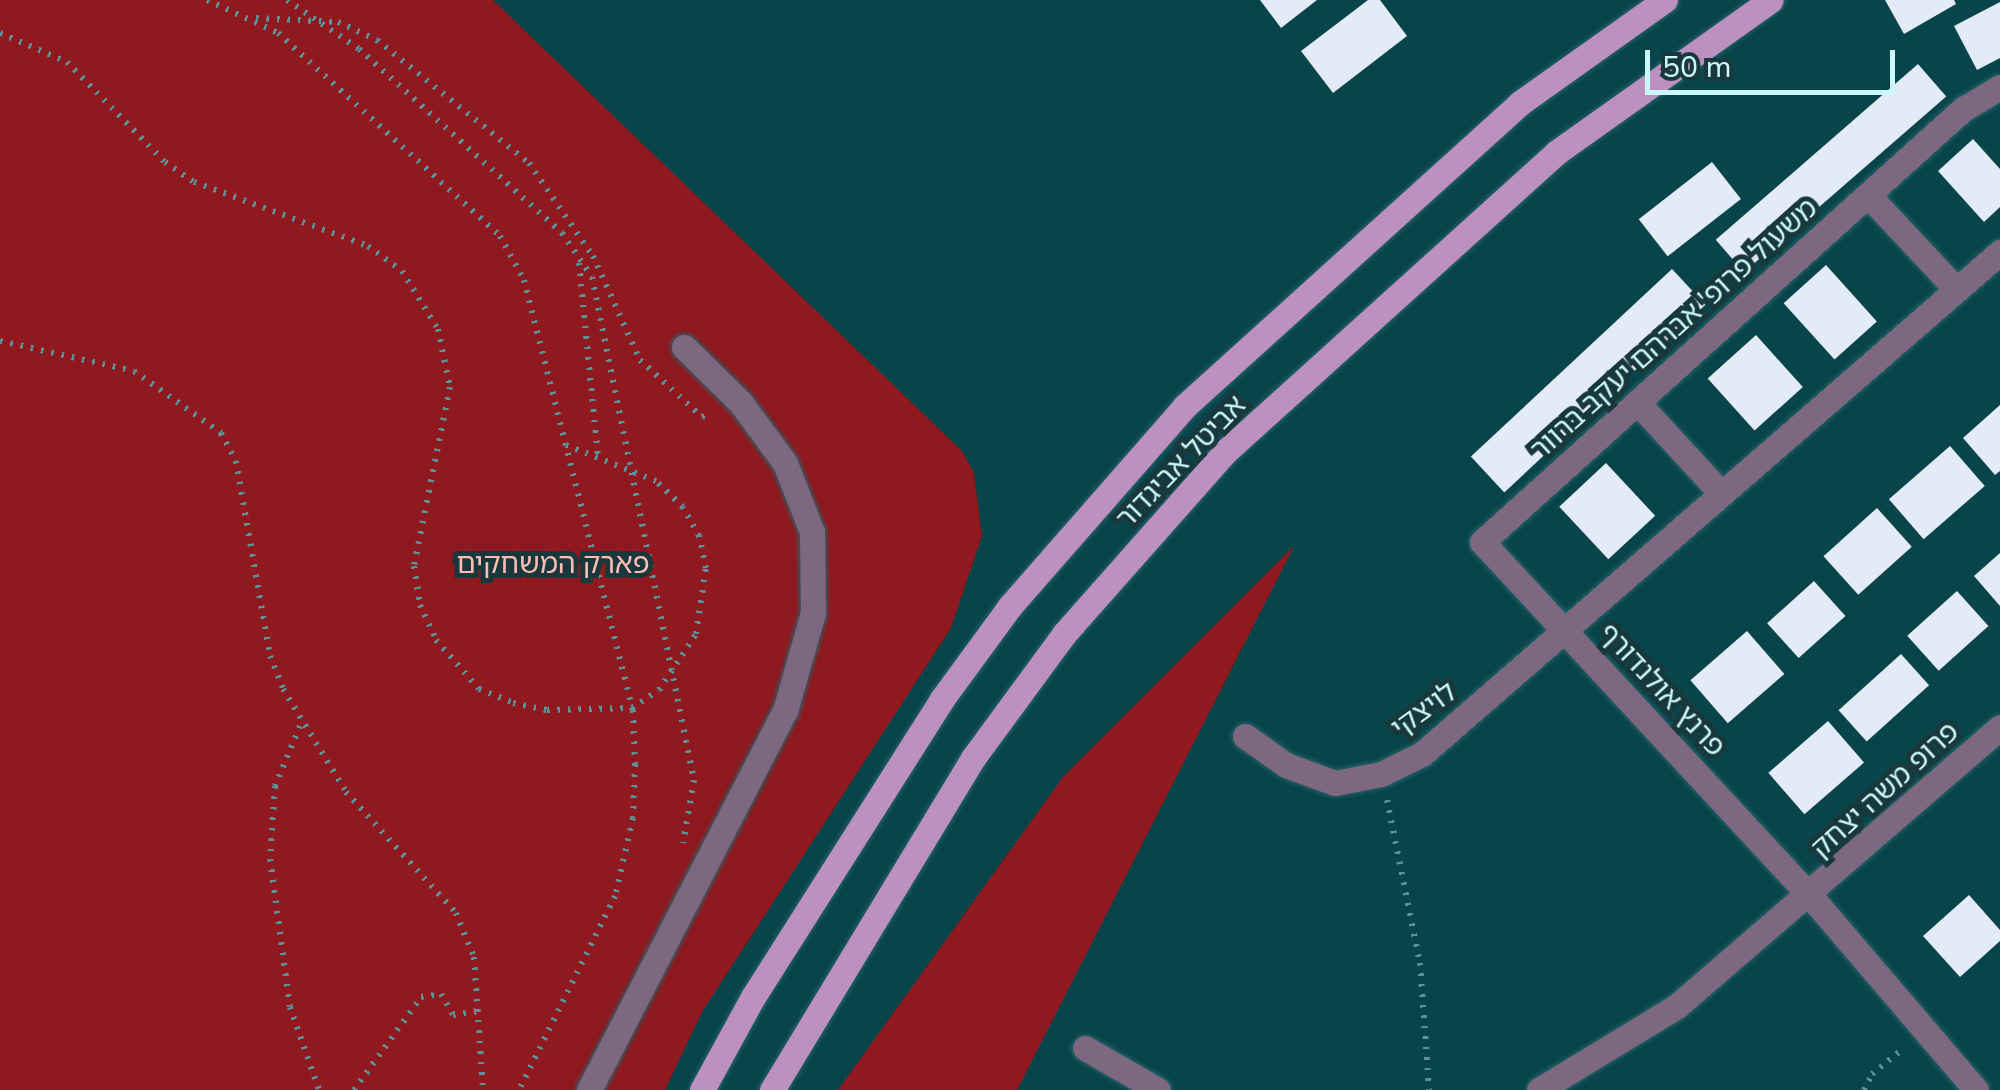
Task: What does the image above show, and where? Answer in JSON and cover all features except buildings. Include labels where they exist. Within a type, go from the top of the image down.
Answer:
[{"type":"main road","name":"אביטל אביגדור","points":[[702,1090],[753,997],[942,699],[1010,606],[1185,406],[1520,104],[1665,0]]},
{"type":"main road","name":"אביטל אביגדור","points":[[772,1090],[973,758],[1064,634],[1225,452],[1557,152],[1771,0]]},
{"type":"street","name":"משעול פרופ' אברהם יעקב ברוור","points":[[1564,629],[1482,542],[1964,109],[2000,87]]},
{"type":"street","points":[[1868,195],[1956,289]]},
{"type":"street","name":"פרנץ אולנדורף","points":[[1976,1090],[1811,897],[1564,629],[2000,252]]},
{"type":"street","points":[[589,1090],[786,711],[804,659],[815,585],[812,532],[786,464],[740,403],[684,348]]},
{"type":"street","points":[[1637,402],[1720,492]]},
{"type":"street","name":"לויצקי","points":[[1245,736],[1286,765],[1336,782],[1381,774],[1422,754],[1564,629]]},
{"type":"street","name":"פרופ משה יצחק","points":[[1539,1090],[1677,1006],[1811,897],[2000,727]]},
{"type":"street","points":[[1085,1048],[1158,1090]]},
{"type":"path","points":[[207,0],[254,18],[278,33],[516,256],[632,708],[633,818],[615,896],[519,1090]]},
{"type":"path","points":[[287,0],[319,19],[562,233],[592,277],[694,780],[681,851]]},
{"type":"path","points":[[254,18],[319,19],[377,40],[529,163],[572,223],[609,286],[640,360],[702,416],[740,403]]},
{"type":"path","points":[[0,34],[66,62],[165,162],[194,182],[368,246],[402,271],[438,329],[450,387],[414,566],[420,605],[436,640],[479,688],[512,703],[548,710],[632,708],[671,675],[696,634],[706,568],[682,506],[656,481],[566,445]]},
{"type":"path","points":[[572,223],[598,456]]},
{"type":"path","points":[[0,341],[134,371],[221,433],[236,461],[255,546],[270,656],[301,725],[346,792],[456,914],[474,956],[483,1090]]},
{"type":"path","points":[[301,725],[275,786],[270,858],[290,1007],[319,1090]]},
{"type":"path","points":[[1381,774],[1420,963],[1429,1090]]},
{"type":"path","points":[[354,1090],[421,997],[441,994],[453,1015],[480,1011]]},
{"type":"path","points":[[1864,1090],[1872,1074],[1926,1030]]},
{"type":"green space","name":"פארק המשחקים","points":[[0,0],[493,0],[962,451],[974,473],[982,536],[951,628],[702,1012],[665,1090],[0,1090]]},
{"type":"green space","points":[[1294,546],[1017,1090],[838,1090],[1063,777]]}]
